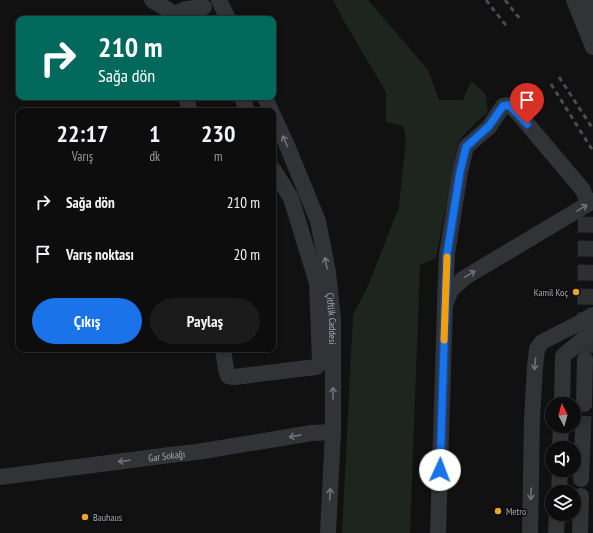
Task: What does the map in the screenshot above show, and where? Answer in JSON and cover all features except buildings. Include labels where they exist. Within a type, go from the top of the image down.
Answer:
[{"type":"street","points":[[152,0],[174,16]]},
{"type":"street","points":[[219,0],[227,16]]},
{"type":"street","points":[[574,0],[593,48]]},
{"type":"street","points":[[586,0],[593,19]]},
{"type":"street","points":[[176,16],[179,12],[190,8],[205,9]]},
{"type":"street","points":[[438,533],[445,305],[447,254],[460,172],[466,147],[489,126],[503,106],[509,105],[588,195],[464,278],[451,290],[445,305]]},
{"type":"street","name":"Çitftlik Caddesi","points":[[276,121],[318,221],[328,272],[333,319],[333,432],[328,533]]},
{"type":"street","points":[[223,352],[228,376],[234,378],[316,367],[320,363],[317,283],[291,198],[276,174]]},
{"type":"street","points":[[530,533],[532,419],[537,349],[542,342],[590,324]]},
{"type":"street","points":[[563,356],[590,324]]},
{"type":"street","points":[[542,342],[552,342],[559,345],[562,349],[562,397]]},
{"type":"street","points":[[584,404],[585,359]]},
{"type":"street","name":"Gar Sokağı","points":[[0,477],[197,452],[312,433],[333,432]]},
{"type":"street","points":[[581,479],[583,432]]},
{"type":"street","points":[[556,533],[557,521]]},
{"type":"street","points":[[580,521],[580,533]]},
{"type":"shaded area","points":[[333,0],[368,0],[428,70],[439,100],[463,100],[471,81],[485,93],[488,112],[471,127],[458,142],[436,258],[420,265],[410,533],[342,533],[353,315],[368,286],[399,207],[406,138],[403,126],[386,122],[386,92]]},
{"type":"tunnel","points":[[584,193],[586,198],[585,359]]},
{"type":"tunnel","points":[[583,432],[584,404]]},
{"type":"railway","points":[[486,0],[508,28]]},
{"type":"railway","points":[[505,0],[520,19]]},
{"type":"railway","points":[[559,77],[593,129]]},
{"type":"railway","points":[[551,84],[593,151]]},
{"type":"slow traffic","points":[[444,340],[447,257]]},
{"type":"place","name":"Kamil Koç","points":[[576,292]]},
{"type":"place","name":"Metro","points":[[498,511]]},
{"type":"place","name":"Bauhaus","points":[[85,517]]},
{"type":"route","points":[[440,470],[447,254],[460,172],[466,147],[489,126],[503,106],[509,105],[527,124]]}]
